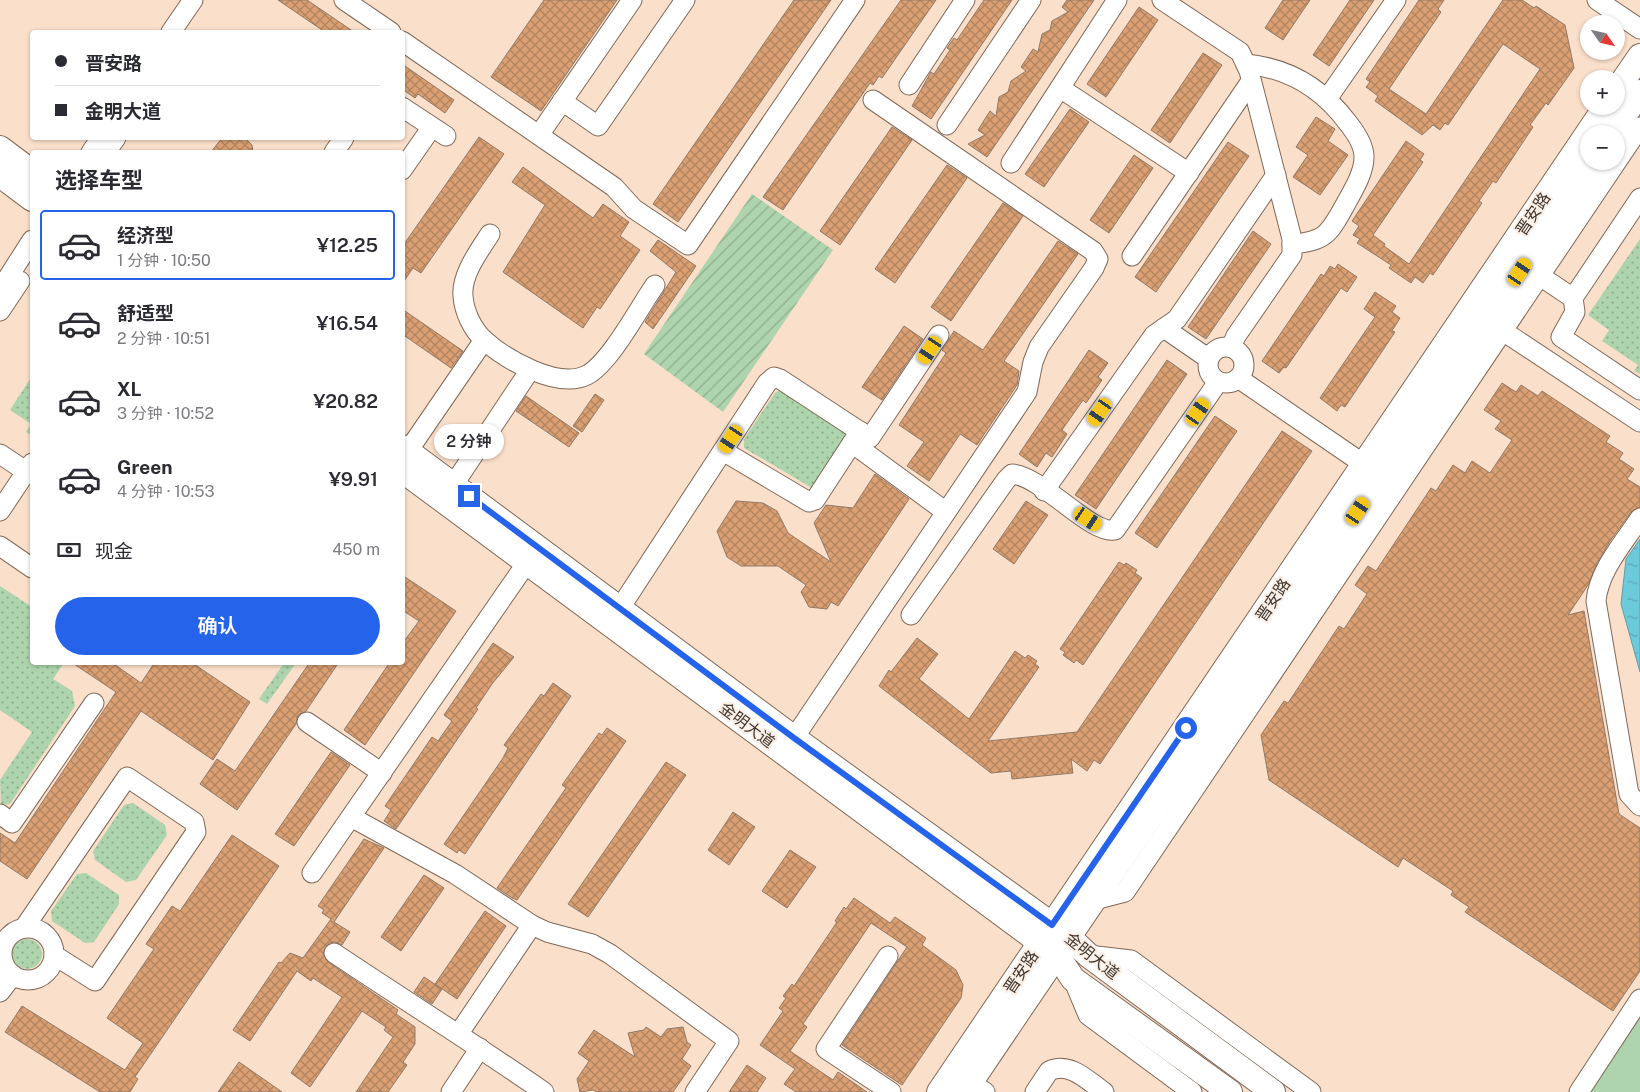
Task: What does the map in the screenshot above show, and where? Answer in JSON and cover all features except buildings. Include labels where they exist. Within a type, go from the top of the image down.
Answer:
[{"type":"main road","points":[[1625,78],[1640,56]]},
{"type":"main road","points":[[1626,145],[1640,92]]},
{"type":"main road","name":"晋安路","points":[[973,1089],[1055,940],[1364,465],[1600,115]]},
{"type":"main road","points":[[0,148],[30,170]]},
{"type":"main road","name":"晋安路","points":[[939,1092],[1055,940],[1094,900],[1588,170]]},
{"type":"main road","points":[[0,175],[30,198]]},
{"type":"main road","name":"金明大道","points":[[405,457],[454,484],[794,738],[1055,940],[1072,979],[1230,1092]]},
{"type":"main road","name":"金明大道","points":[[405,457],[528,561],[1055,940],[1088,955],[1273,1092]]},
{"type":"street","points":[[172,30],[193,0]]},
{"type":"street","points":[[187,30],[207,0]]},
{"type":"street","points":[[344,0],[388,30]]},
{"type":"street","points":[[539,134],[632,0]]},
{"type":"street","points":[[562,101],[598,126],[685,0]]},
{"type":"street","points":[[405,43],[614,187],[634,209],[688,245],[855,0]]},
{"type":"street","points":[[909,86],[965,0]]},
{"type":"street","points":[[947,125],[1031,0]]},
{"type":"street","points":[[1011,163],[1117,0]]},
{"type":"street","points":[[1162,0],[1240,52],[1248,73],[1276,175],[1292,244],[1292,255],[1236,336],[1232,347]]},
{"type":"street","points":[[1327,99],[1396,0]]},
{"type":"street","points":[[1597,0],[1640,29]]},
{"type":"street","points":[[1132,256],[1189,173],[1248,73],[1269,66],[1293,76],[1327,99],[1356,133],[1364,157],[1362,168],[1339,216],[1323,238],[1308,243],[1292,244]]},
{"type":"street","points":[[1060,88],[1189,173]]},
{"type":"street","points":[[794,738],[1027,392],[1033,362],[1039,346],[1094,268],[1098,259],[1093,251],[873,100]]},
{"type":"street","points":[[405,109],[439,131],[405,167]]},
{"type":"street","points":[[1094,900],[1125,892],[1540,276],[1626,145],[1640,127]]},
{"type":"street","points":[[1045,490],[1154,335],[1177,319],[1276,175]]},
{"type":"street","points":[[1640,198],[1573,298],[1575,312],[1561,337],[1640,390]]},
{"type":"street","points":[[490,234],[466,278],[462,294],[465,308],[473,327],[484,340],[530,370],[554,380],[585,376],[600,366],[654,285]]},
{"type":"street","points":[[0,290],[30,243]]},
{"type":"street","points":[[0,311],[30,265]]},
{"type":"street","points":[[1540,276],[1573,298]]},
{"type":"street","points":[[1164,328],[1209,359]]},
{"type":"street","points":[[1503,331],[1640,422]]},
{"type":"street","points":[[856,437],[870,438],[940,335]]},
{"type":"street","points":[[405,455],[484,340]]},
{"type":"street","points":[[1232,347],[1242,355],[1244,369],[1238,378],[1230,383],[1218,382],[1210,374],[1209,359],[1219,348],[1232,347]]},
{"type":"street","points":[[454,484],[530,370]]},
{"type":"street","points":[[620,608],[767,383],[774,377],[780,379],[856,437],[946,512]]},
{"type":"street","points":[[1238,378],[1364,465]]},
{"type":"street","points":[[911,615],[1012,474],[1020,474],[1102,529],[1115,530],[1218,382]]},
{"type":"street","points":[[723,451],[809,502],[815,500],[856,437]]},
{"type":"street","points":[[0,454],[30,468],[0,511]]},
{"type":"street","points":[[1640,518],[1602,575],[1596,601],[1629,794],[1640,806]]},
{"type":"street","points":[[0,546],[30,567]]},
{"type":"street","points":[[312,873],[528,561]]},
{"type":"street","points":[[0,814],[12,823],[94,703]]},
{"type":"street","points":[[307,722],[382,773]]},
{"type":"street","points":[[24,928],[128,777],[194,822],[196,832],[94,981],[54,955]]},
{"type":"street","points":[[351,818],[455,874],[532,925],[547,932],[592,944],[610,954],[729,1041],[695,1092]]},
{"type":"street","points":[[459,1033],[532,925]]},
{"type":"street","points":[[24,928],[43,933],[52,945],[54,955],[51,965],[42,976],[28,980],[13,975],[2,960],[3,945],[13,932],[24,928]]},
{"type":"street","points":[[334,953],[439,1023],[459,1033],[544,1092]]},
{"type":"street","points":[[1088,955],[1130,960],[1311,1092]]},
{"type":"street","points":[[888,956],[826,1049],[891,1092]]},
{"type":"street","points":[[0,992],[13,975]]},
{"type":"street","points":[[1072,979],[1088,1015],[1192,1092]]},
{"type":"street","points":[[1579,1092],[1640,999]]},
{"type":"street","points":[[451,1092],[480,1048]]},
{"type":"street","points":[[1035,1092],[1049,1070],[1062,1067],[1072,1070],[1104,1092]]},
{"type":"green space","points":[[752,194],[833,250],[723,412],[644,354]]},
{"type":"green space","points":[[1640,239],[1640,374],[1634,371],[1638,365],[1602,341],[1609,330],[1588,315]]},
{"type":"green space","points":[[30,379],[30,423],[10,410]]},
{"type":"green space","points":[[779,390],[784,390],[844,429],[847,434],[817,485],[812,488],[744,448],[744,439],[775,393]]},
{"type":"green space","points":[[30,426],[30,435],[26,432]]},
{"type":"green space","points":[[0,586],[30,606],[30,665],[63,665],[53,679],[72,691],[75,706],[10,804],[1,805],[0,780],[32,732],[0,710]]},
{"type":"green space","points":[[283,665],[295,665],[267,704],[259,699]]},
{"type":"green space","points":[[133,803],[165,825],[167,835],[136,880],[126,882],[95,860],[93,851],[124,805]]},
{"type":"green space","points":[[86,873],[119,895],[119,904],[94,942],[85,943],[52,921],[51,911],[77,874]]},
{"type":"green space","points":[[27,939],[38,943],[42,954],[38,965],[27,969],[16,965],[12,954],[16,943]]},
{"type":"green space","points":[[1640,1008],[1640,1092],[1584,1092]]},
{"type":"water","points":[[1640,539],[1640,672],[1621,604],[1626,559]]},
{"type":"route","points":[[469,496],[794,738],[1052,925],[1186,728]]}]
